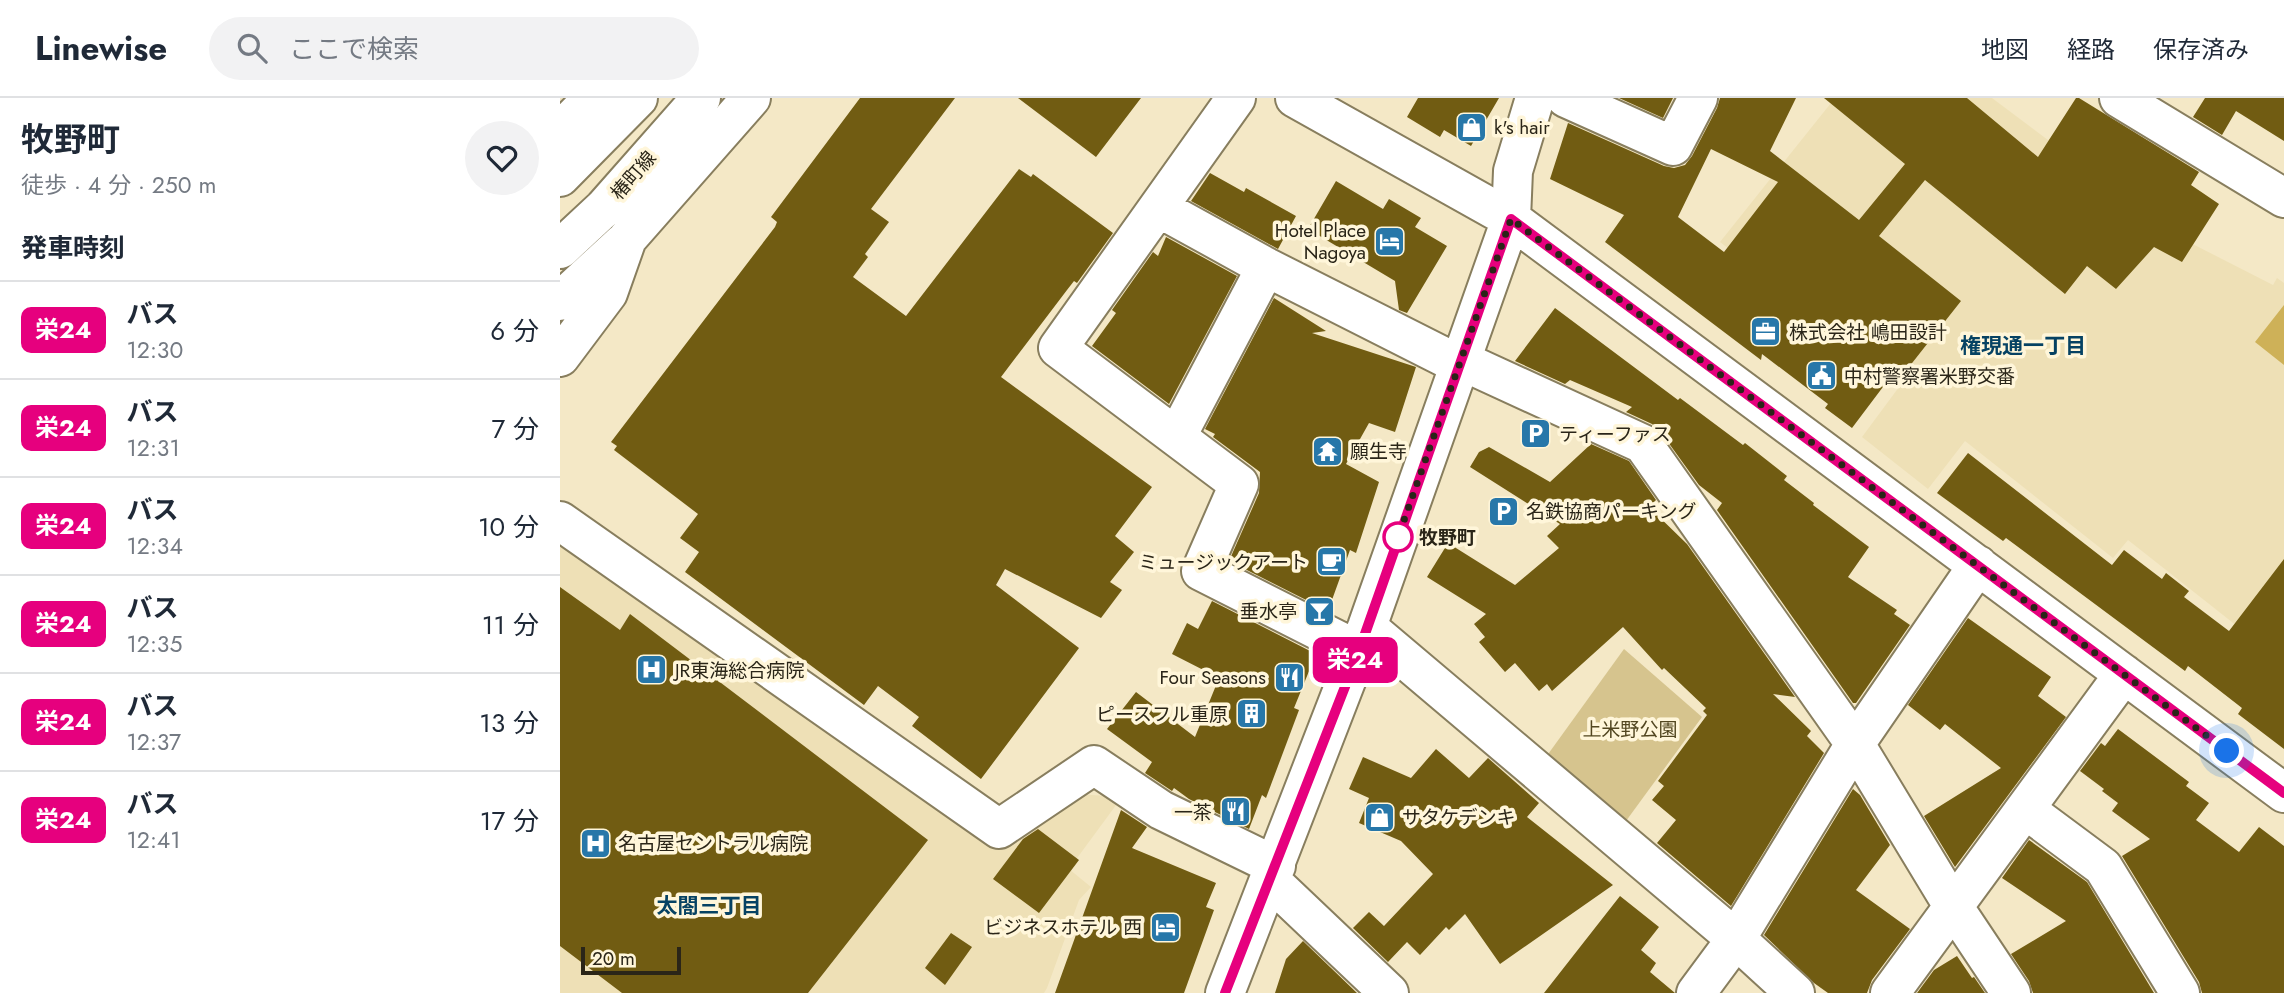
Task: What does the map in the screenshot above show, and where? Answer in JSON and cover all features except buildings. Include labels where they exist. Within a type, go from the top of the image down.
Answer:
[{"type":"street","points":[[560,131],[593,98]]},
{"type":"street","points":[[560,177],[638,98]]},
{"type":"street","name":"椿町線","points":[[560,249],[604,208],[701,98]]},
{"type":"street","points":[[560,301],[627,239],[751,98]]},
{"type":"street","points":[[1236,98],[1058,348],[1239,484],[1201,571],[1363,639],[1736,939],[1795,993]]},
{"type":"street","points":[[1296,98],[1511,219],[2284,793]]},
{"type":"street","points":[[1225,993],[1363,639],[1511,219],[1513,171],[1535,98]]},
{"type":"street","points":[[1566,98],[1673,146],[1698,98]]},
{"type":"street","points":[[2119,98],[2284,198]]},
{"type":"street","points":[[1158,208],[1266,267],[1459,362],[1643,444],[1855,744],[1953,906],[2011,993]]},
{"type":"street","points":[[560,357],[608,293],[627,239]]},
{"type":"street","points":[[1177,436],[1266,267]]},
{"type":"street","points":[[560,522],[999,829],[1094,765],[1161,810],[1273,873],[1389,993]]},
{"type":"street","points":[[1696,993],[1736,939],[1855,744],[1978,565]]},
{"type":"street","points":[[1890,993],[2124,674]]},
{"type":"street","points":[[2025,809],[2103,867],[2180,993]]},
{"type":"shaded area","points":[[1835,98],[1992,98],[2173,234],[2273,285],[2277,278],[2284,283],[2284,601],[2256,641],[2128,540],[2113,558],[1965,441],[1928,489],[1862,437],[1902,383],[1720,242]]},
{"type":"shaded area","points":[[2284,305],[2284,365],[2255,342]]},
{"type":"shaded area","name":"JR東海総合病院","points":[[560,546],[999,841],[1077,794],[1122,797],[1069,869],[1091,887],[1079,900],[1044,993],[560,993]]},
{"type":"green space","name":"上米野公園","points":[[1624,649],[1702,717],[1626,821],[1546,757]]},
{"type":"bus line","name":"栄24","points":[[1225,993],[1359,651],[1511,219],[2284,793]]},
{"type":"place","name":"k's hair","points":[[1471,127]]},
{"type":"place","name":"Hotel Place Nagoya","points":[[1389,241]]},
{"type":"place","name":"株式会社 嶋田設計","points":[[1766,332]]},
{"type":"place","name":"中村警察署米野交番","points":[[1821,376]]},
{"type":"place","name":"ティーファス","points":[[1536,434]]},
{"type":"place","name":"願生寺","points":[[1327,451]]},
{"type":"place","name":"名鉄協商パーキング","points":[[1503,511]]},
{"type":"place","name":"牧野町","points":[[1398,537]]},
{"type":"place","name":"ミュージックアート","points":[[1331,562]]},
{"type":"place","name":"垂水亭","points":[[1320,611]]},
{"type":"place","name":"JR東海総合病院","points":[[652,670]]},
{"type":"place","name":"Four Seasons","points":[[1289,677]]},
{"type":"place","name":"ピースフル重原","points":[[1251,714]]},
{"type":"place","name":"一茶","points":[[1235,812]]},
{"type":"place","name":"サタケデンキ","points":[[1379,817]]},
{"type":"place","name":"名古屋セントラル病院","points":[[595,843]]},
{"type":"place","name":"ビジネスホテル 西","points":[[1165,927]]},
{"type":"district","name":"権現通一丁目","points":[[2023,346]]},
{"type":"district","name":"太閤三丁目","points":[[709,906]]},
{"type":"route","points":[[1398,537],[1397,540],[1511,219],[2227,751]]}]
